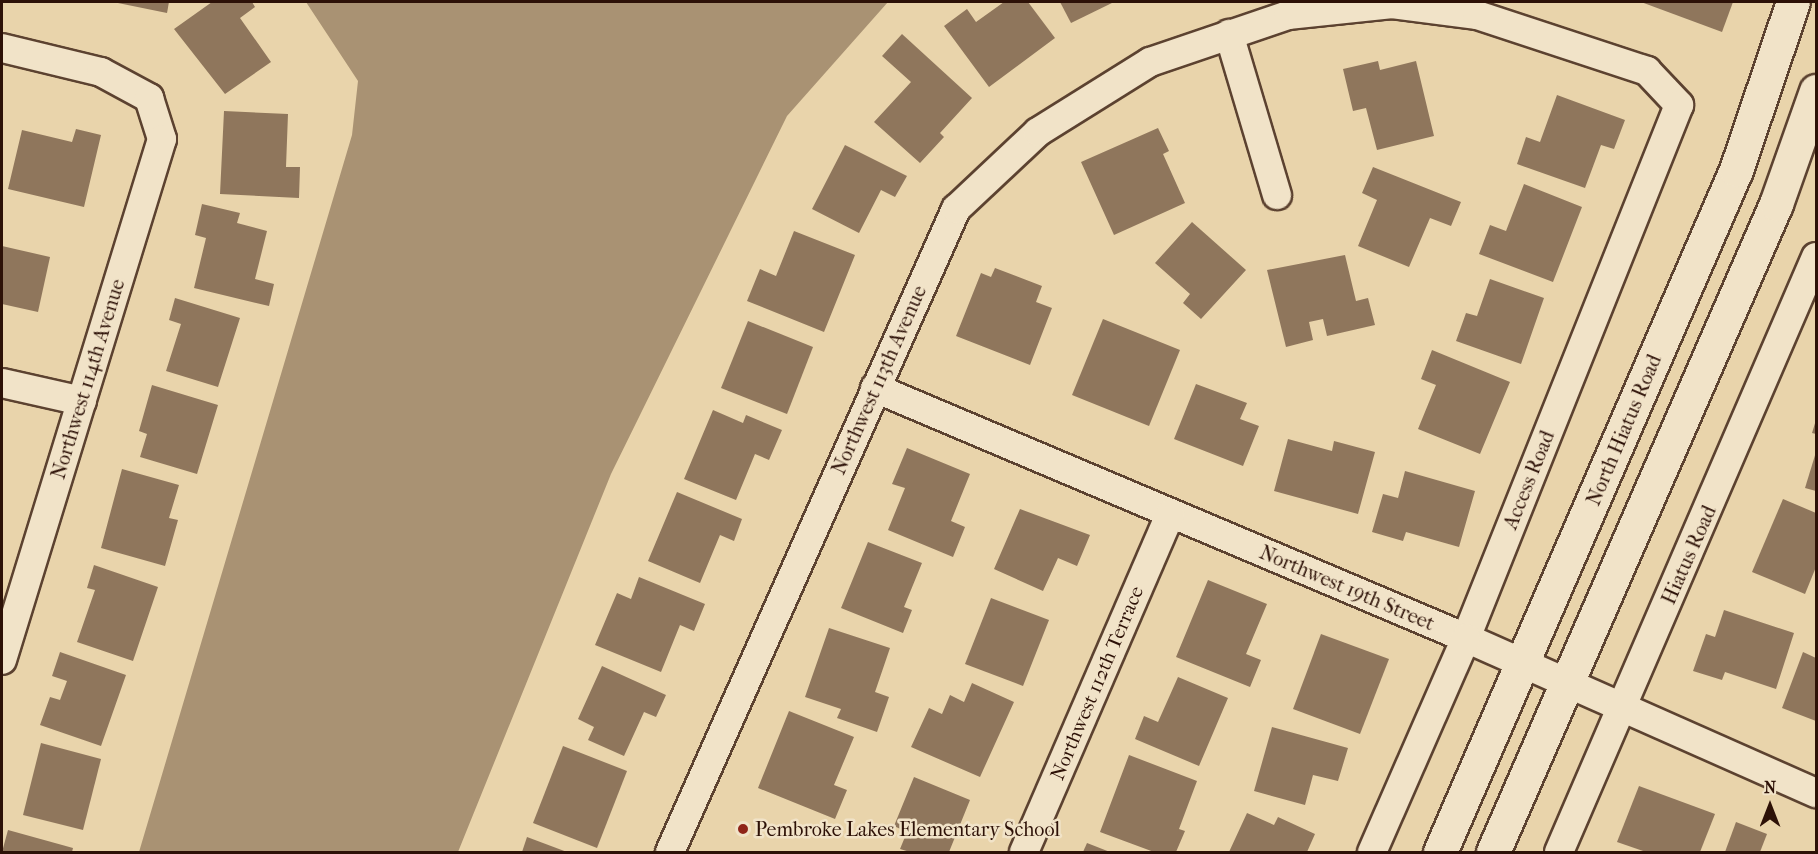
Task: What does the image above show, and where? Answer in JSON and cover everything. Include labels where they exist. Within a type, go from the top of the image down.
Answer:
[{"type":"main road","name":"North Hiatus Road","points":[[1440,852],[1736,170],[1793,2]]},
{"type":"main road","points":[[1493,852],[1776,204],[1816,92]]},
{"type":"street","name":"Northwest 113th Avenue","points":[[670,852],[956,209],[1038,132],[1150,62],[1288,15],[1392,4],[1477,15],[1647,71],[1679,105]]},
{"type":"street","points":[[1229,34],[1277,195]]},
{"type":"street","name":"Northwest 114th Avenue","points":[[2,48],[101,72],[148,98],[162,139],[2,660]]},
{"type":"street","name":"Access Road","points":[[1372,852],[1466,638],[1679,105]]},
{"type":"street","name":"Hiatus Road","points":[[1559,852],[1816,257]]},
{"type":"street","points":[[2,383],[82,401]]},
{"type":"street","name":"Northwest 19th Street","points":[[875,388],[1466,638],[1816,793]]},
{"type":"street","name":"Northwest 112th Terrace","points":[[1024,852],[1170,514]]},
{"type":"shaded area","points":[[306,2],[888,2],[787,116],[611,474],[458,852],[139,852],[352,135],[358,81]]},
{"type":"building","points":[[113,2],[169,2],[167,13]]},
{"type":"building","points":[[212,2],[252,2],[255,7],[240,18],[271,62],[225,94],[174,29]]},
{"type":"building","points":[[1004,2],[1028,2],[1055,38],[989,87],[944,26],[967,9],[976,22]]},
{"type":"building","points":[[1060,2],[1114,2],[1071,23]]},
{"type":"building","points":[[1641,2],[1733,2],[1722,32]]},
{"type":"building","points":[[902,34],[972,98],[940,133],[944,137],[920,163],[874,122],[911,82],[882,56]]},
{"type":"building","points":[[1378,61],[1380,70],[1416,61],[1434,136],[1377,150],[1366,108],[1353,111],[1343,69]]},
{"type":"building","points":[[1557,95],[1625,120],[1614,149],[1601,145],[1585,188],[1517,164],[1526,137],[1540,142]]},
{"type":"building","points":[[224,111],[288,114],[286,167],[300,167],[299,198],[220,194]]},
{"type":"building","points":[[1158,128],[1169,151],[1163,154],[1185,203],[1114,235],[1081,162]]},
{"type":"building","points":[[76,129],[101,135],[84,207],[8,189],[22,130],[72,142]]},
{"type":"building","points":[[845,145],[907,176],[895,197],[881,190],[859,233],[812,209]]},
{"type":"building","points":[[1373,167],[1461,202],[1451,226],[1430,218],[1409,267],[1358,246],[1377,200],[1362,193]]},
{"type":"building","points":[[1524,184],[1582,207],[1553,282],[1479,254],[1490,225],[1506,231]]},
{"type":"building","points":[[202,204],[240,213],[237,223],[267,231],[255,279],[274,284],[269,306],[194,288],[206,238],[195,235]]},
{"type":"building","points":[[1192,222],[1246,270],[1201,319],[1183,303],[1190,294],[1155,263]]},
{"type":"building","points":[[794,231],[855,255],[824,332],[747,301],[760,269],[776,276]]},
{"type":"building","points":[[2,246],[50,257],[38,312],[2,304]]},
{"type":"building","points":[[1345,255],[1356,301],[1368,298],[1375,325],[1327,336],[1323,319],[1309,322],[1313,340],[1286,347],[1267,270]]},
{"type":"building","points":[[995,268],[1042,286],[1036,302],[1052,308],[1030,365],[956,336],[981,273],[991,277]]},
{"type":"building","points":[[1490,279],[1544,298],[1521,364],[1456,341],[1466,313],[1477,316]]},
{"type":"building","points":[[175,298],[240,318],[218,387],[166,371],[181,324],[169,320]]},
{"type":"building","points":[[1103,319],[1180,350],[1149,426],[1072,395]]},
{"type":"building","points":[[748,321],[813,347],[787,414],[721,388]]},
{"type":"building","points":[[1432,350],[1510,382],[1480,454],[1418,429],[1436,385],[1421,379]]},
{"type":"building","points":[[1196,384],[1247,403],[1240,419],[1259,426],[1243,466],[1174,439]]},
{"type":"building","points":[[152,385],[218,405],[197,474],[140,457],[147,434],[139,431]]},
{"type":"building","points":[[713,410],[743,423],[746,415],[782,430],[769,460],[755,454],[736,500],[684,479]]},
{"type":"building","points":[[1816,420],[1816,434],[1812,433]]},
{"type":"building","points":[[1288,439],[1332,451],[1334,441],[1375,452],[1358,514],[1274,491]]},
{"type":"building","points":[[907,448],[970,474],[951,521],[965,527],[953,557],[888,530],[905,488],[892,484]]},
{"type":"building","points":[[1816,452],[1816,491],[1805,488]]},
{"type":"building","points":[[122,469],[179,485],[169,518],[178,520],[165,566],[101,548]]},
{"type":"building","points":[[1405,471],[1475,491],[1459,547],[1406,532],[1403,541],[1372,532],[1383,494],[1398,498]]},
{"type":"building","points":[[677,492],[742,519],[734,541],[720,535],[700,583],[648,561]]},
{"type":"building","points":[[1783,499],[1816,513],[1816,567],[1805,594],[1752,572]]},
{"type":"building","points":[[1020,509],[1090,535],[1077,566],[1058,558],[1043,591],[994,569]]},
{"type":"building","points":[[868,542],[922,563],[904,607],[912,610],[903,633],[841,608]]},
{"type":"building","points":[[94,565],[158,587],[133,661],[77,642],[95,590],[87,588]]},
{"type":"building","points":[[639,577],[705,604],[694,631],[680,625],[661,672],[595,645],[617,593],[631,599]]},
{"type":"building","points":[[1208,580],[1267,604],[1246,654],[1261,660],[1250,687],[1176,657]]},
{"type":"building","points":[[991,598],[1049,620],[1023,686],[965,664]]},
{"type":"building","points":[[1724,610],[1794,633],[1776,689],[1725,672],[1722,680],[1693,671],[1706,634],[1715,637]]},
{"type":"building","points":[[829,628],[890,648],[875,692],[889,697],[877,732],[837,718],[841,709],[805,697]]},
{"type":"building","points":[[1321,634],[1389,659],[1360,734],[1293,709]]},
{"type":"building","points":[[60,652],[126,675],[101,746],[40,725],[50,697],[60,700],[67,681],[52,676]]},
{"type":"building","points":[[1803,652],[1816,658],[1816,721],[1782,708]]},
{"type":"building","points":[[602,666],[666,695],[656,717],[644,712],[624,756],[588,740],[594,727],[578,719]]},
{"type":"building","points":[[1178,677],[1228,698],[1199,766],[1135,739],[1144,716],[1158,722]]},
{"type":"building","points":[[972,683],[1014,702],[980,777],[911,747],[929,708],[942,714],[950,695],[964,702]]},
{"type":"building","points":[[789,711],[854,737],[834,785],[847,790],[835,819],[758,788]]},
{"type":"building","points":[[1272,727],[1348,748],[1338,781],[1313,775],[1305,805],[1254,791]]},
{"type":"building","points":[[41,743],[101,759],[83,830],[23,815]]},
{"type":"building","points":[[563,746],[627,771],[597,848],[533,823]]},
{"type":"building","points":[[1129,755],[1197,781],[1179,829],[1185,831],[1176,852],[1154,852],[1100,832]]},
{"type":"building","points":[[914,777],[970,800],[949,852],[910,852],[900,849],[907,832],[894,826]]},
{"type":"building","points":[[1639,786],[1715,814],[1700,852],[1646,852],[1617,842]]},
{"type":"building","points":[[1247,813],[1274,825],[1278,817],[1315,834],[1307,852],[1229,852]]},
{"type":"building","points":[[1736,822],[1767,834],[1760,852],[1725,852]]},
{"type":"building","points":[[8,830],[73,848],[72,852],[2,852]]},
{"type":"building","points":[[527,837],[567,852],[522,852]]},
{"type":"building","points":[[1087,843],[1110,852],[1083,852]]},
{"type":"place","name":"Pembroke Lakes Elementary School","points":[[743,829]]}]
